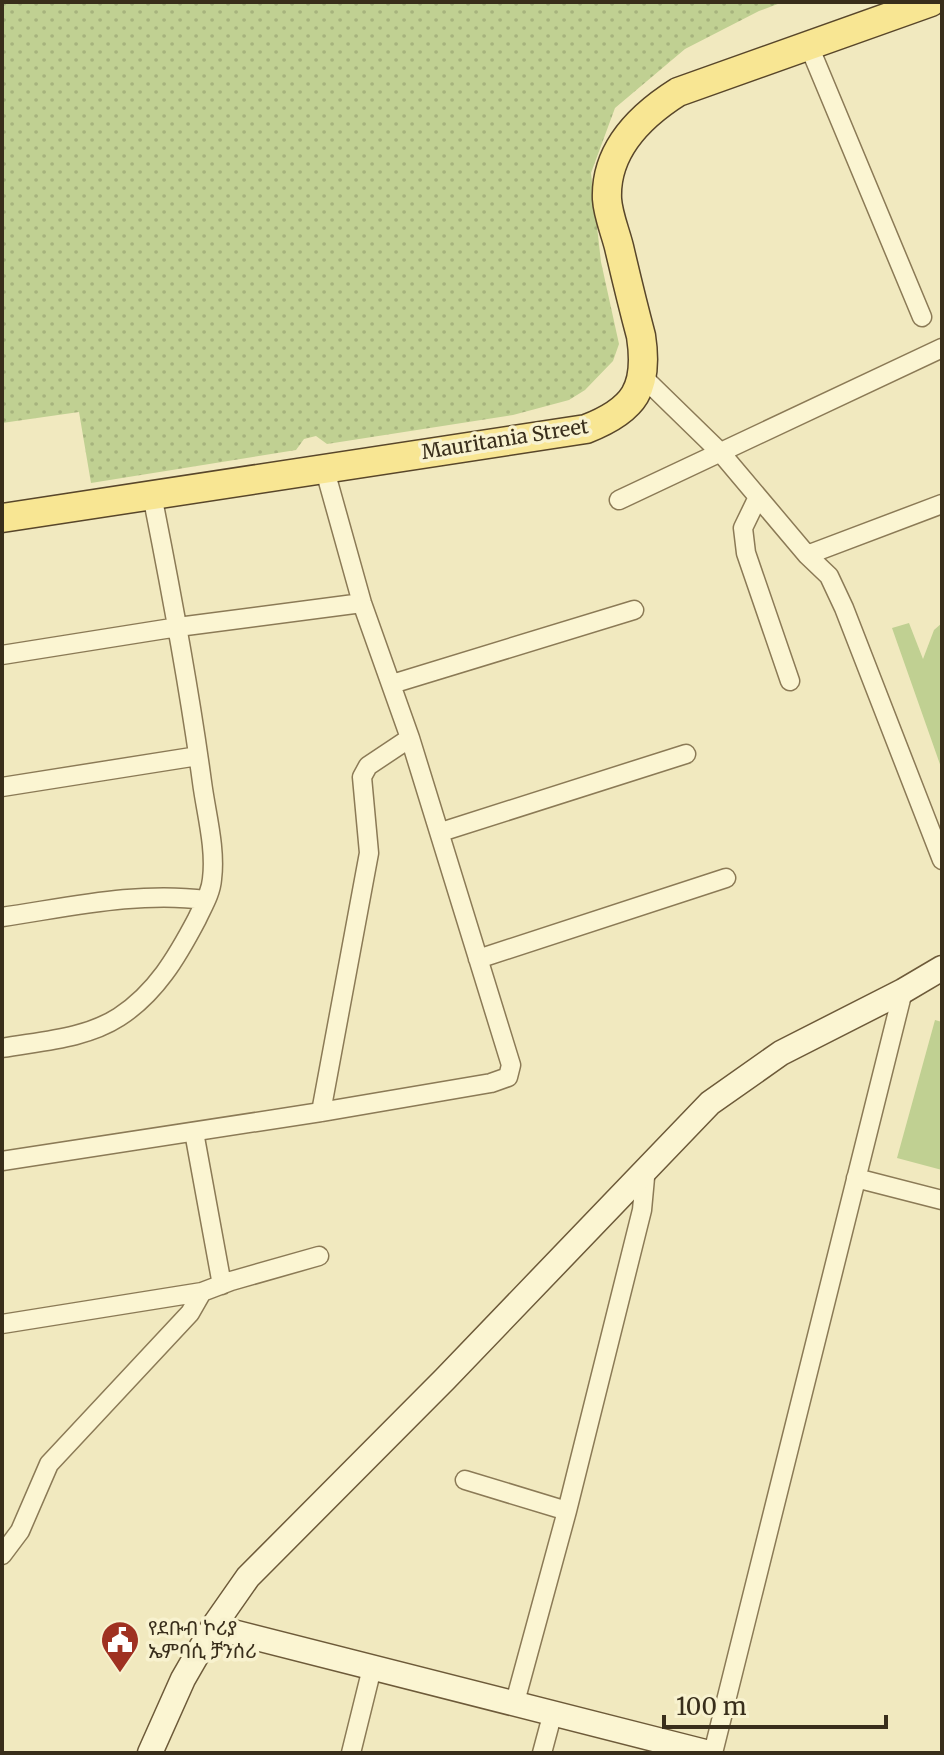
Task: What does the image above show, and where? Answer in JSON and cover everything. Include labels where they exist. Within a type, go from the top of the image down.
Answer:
[{"type":"main road","points":[[643,377],[641,336],[607,202],[608,179],[630,131],[653,108],[678,92],[931,2]]},
{"type":"main road","name":"Mauritania Street","points":[[2,518],[586,429],[609,420],[627,406],[638,392],[643,377]]},
{"type":"street","points":[[809,46],[922,317]]},
{"type":"street","points":[[619,500],[942,348]]},
{"type":"street","points":[[643,377],[721,453],[807,555],[829,576],[942,860]]},
{"type":"street","points":[[2,1161],[321,1112],[491,1083],[508,1077],[511,1065],[441,832],[362,603],[324,467]]},
{"type":"street","points":[[2,1048],[81,1035],[118,1018],[146,996],[175,961],[206,900],[212,880],[198,756],[178,627],[152,495]]},
{"type":"street","points":[[758,497],[743,528],[746,553],[790,681]]},
{"type":"street","points":[[807,555],[942,504]]},
{"type":"street","points":[[2,655],[178,627],[362,603]]},
{"type":"street","points":[[392,684],[634,610]]},
{"type":"street","points":[[321,1112],[369,853],[362,777],[368,766],[410,738]]},
{"type":"street","points":[[441,832],[686,754]]},
{"type":"street","points":[[2,787],[198,756]]},
{"type":"street","points":[[478,959],[726,878]]},
{"type":"street","points":[[2,917],[137,897],[172,895],[206,900]]},
{"type":"street","points":[[150,1753],[183,1679],[213,1627],[248,1577],[445,1379],[710,1103],[781,1053],[942,968]]},
{"type":"street","points":[[213,1627],[711,1753],[903,991]]},
{"type":"street","points":[[194,1132],[222,1285]]},
{"type":"street","points":[[515,1702],[567,1511],[642,1210],[646,1167]]},
{"type":"street","points":[[856,1178],[942,1200]]},
{"type":"street","points":[[2,1324],[202,1292],[319,1256]]},
{"type":"street","points":[[2,1555],[20,1531],[49,1464],[190,1313],[202,1292]]},
{"type":"street","points":[[465,1480],[567,1511]]},
{"type":"street","points":[[351,1753],[372,1668]]},
{"type":"street","points":[[542,1753],[553,1712]]},
{"type":"green space","points":[[2,2],[783,2],[685,49],[615,108],[591,173],[601,262],[619,344],[613,361],[585,390],[569,400],[513,415],[327,444],[316,436],[304,439],[296,450],[91,483],[79,412],[2,423]]},
{"type":"green space","points":[[909,623],[923,659],[934,630],[942,623],[942,770],[892,628]]},
{"type":"green space","points":[[935,1020],[942,1022],[942,1170],[897,1158]]},
{"type":"place","name":"የደቡብ ኮሪያ ኤምባሲ ቻንሰሪ","points":[[120,1674]]}]
